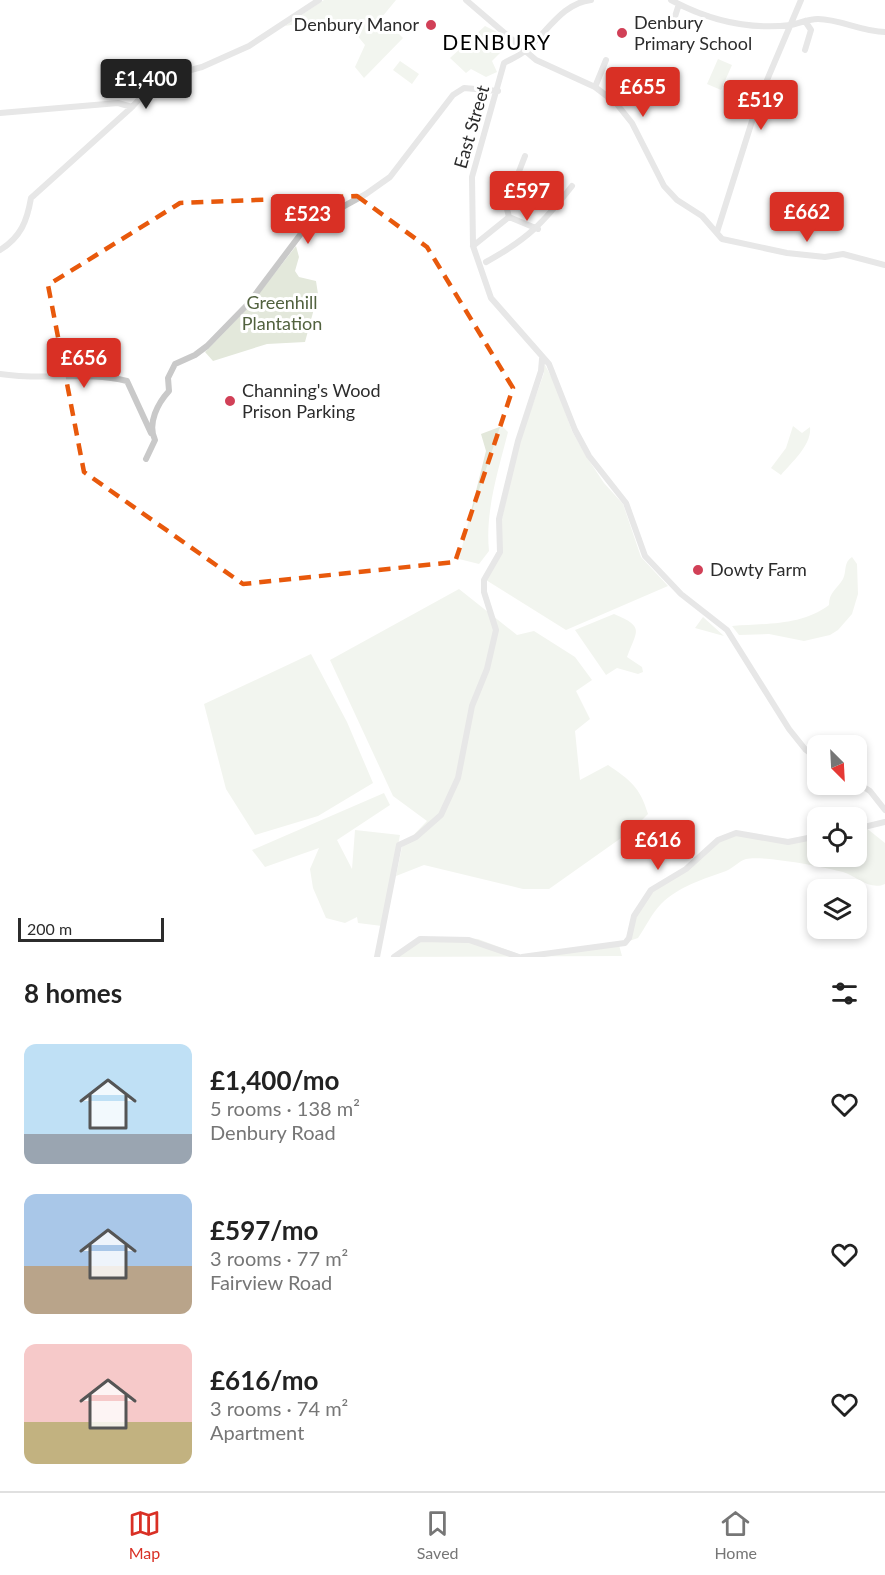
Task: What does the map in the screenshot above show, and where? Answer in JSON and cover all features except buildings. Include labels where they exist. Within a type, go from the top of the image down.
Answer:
[{"type":"street","points":[[0,250],[20,234],[27,219],[31,198],[132,107],[154,83],[164,77],[202,67],[249,46],[319,0]]},
{"type":"street","points":[[466,0],[522,49],[595,87],[625,111],[664,186],[677,200],[702,216],[722,239],[732,243],[816,257],[843,254],[885,265]]},
{"type":"street","name":"East Street","points":[[591,0],[582,1],[570,8],[504,63],[472,177],[473,246],[491,298],[555,373],[575,430],[589,456],[626,503],[645,556],[681,594],[728,630],[789,729],[807,751]]},
{"type":"street","points":[[671,0],[747,27],[790,25],[818,19],[871,32],[885,32]]},
{"type":"street","points":[[717,232],[759,99],[801,0]]},
{"type":"street","points":[[671,29],[679,4]]},
{"type":"street","points":[[805,50],[811,30],[806,21]]},
{"type":"street","points":[[595,87],[606,60]]},
{"type":"street","points":[[151,432],[158,403],[169,391],[168,378],[175,364],[195,355],[207,346],[248,304],[306,227],[366,194],[390,177],[453,95],[464,88],[498,91]]},
{"type":"street","points":[[0,112],[118,103],[132,107]]},
{"type":"street","points":[[509,217],[506,205],[525,156]]},
{"type":"street","points":[[486,262],[518,245],[538,228],[572,186]]},
{"type":"street","points":[[473,246],[509,217]]},
{"type":"street","points":[[509,217],[538,228]]},
{"type":"street","points":[[387,957],[378,955],[399,845],[416,837],[441,815],[458,778],[472,706],[487,669],[496,630],[484,592],[484,580],[500,552],[499,519],[518,441],[541,371],[542,359]]},
{"type":"street","points":[[0,374],[33,378],[110,377],[127,381],[154,440],[146,459]]},
{"type":"street","points":[[867,789],[885,810]]},
{"type":"street","points":[[867,826],[885,822]]},
{"type":"street","points":[[394,957],[420,939],[469,940],[520,957],[625,944],[634,916],[651,890],[686,869],[718,840],[736,833],[788,842],[807,838]]},
{"type":"highlighted area","points":[[357,196],[427,247],[513,388],[455,562],[243,584],[84,472],[48,285],[180,203]]},
{"type":"green space","points":[[324,0],[396,0],[382,17],[403,38],[364,78],[355,67],[365,45],[351,28],[308,22],[285,26]]},
{"type":"green space","points":[[485,26],[499,33],[508,45],[492,61],[497,72],[486,77],[471,69],[466,73],[450,58]],"holes":[[[496,35],[502,41],[492,51],[490,49],[484,53],[482,50],[488,46],[486,42],[489,40],[491,42]]]},
{"type":"green space","points":[[718,59],[732,65],[721,90],[707,84]]},
{"type":"green space","points":[[400,61],[419,74],[412,84],[393,70]]},
{"type":"green space","name":"Greenhill Plantation","points":[[296,246],[299,257],[295,271],[299,277],[316,281],[318,294],[305,342],[267,344],[213,361],[205,352],[246,310]]},
{"type":"green space","points":[[544,363],[555,384],[572,431],[586,456],[604,483],[623,504],[641,557],[668,586],[566,630],[486,580],[502,553],[502,518],[520,441],[544,373]]},
{"type":"green space","points":[[502,426],[508,432],[491,506],[489,551],[479,564],[459,559],[486,451],[481,434]]},
{"type":"green space","points":[[793,426],[802,433],[810,427],[810,434],[805,447],[781,475],[771,468],[786,448]]},
{"type":"green space","points":[[852,557],[857,564],[858,594],[852,614],[838,630],[830,635],[804,641],[769,634],[739,635],[732,626],[783,622],[818,612],[829,605],[832,594],[843,579],[846,564]]},
{"type":"green space","points":[[459,589],[517,635],[534,631],[575,657],[592,680],[576,691],[590,719],[575,731],[580,780],[608,765],[638,791],[648,814],[631,831],[549,889],[523,889],[424,865],[396,876],[402,847],[427,821],[393,796],[330,660]]},
{"type":"green space","points":[[614,614],[631,622],[636,630],[627,657],[642,667],[643,672],[638,674],[617,668],[606,675],[575,630]]},
{"type":"green space","points":[[703,617],[724,636],[695,628]]},
{"type":"green space","points":[[311,654],[347,722],[373,783],[318,816],[255,835],[226,789],[204,704]]},
{"type":"green space","points":[[384,793],[390,805],[337,840],[352,869],[355,830],[400,835],[382,926],[358,923],[357,917],[345,923],[326,918],[313,888],[310,869],[319,848],[265,867],[252,850]]},
{"type":"green space","points":[[867,829],[885,843],[885,884],[874,886],[867,883],[867,879],[858,879],[843,872],[819,867],[867,867]]},
{"type":"green space","points":[[736,833],[790,842],[807,839],[807,865],[754,858],[741,861],[726,871],[676,892],[658,908],[638,938],[629,941],[632,922],[649,894],[719,841]]},
{"type":"green space","points":[[422,938],[478,939],[521,955],[619,945],[622,956],[396,957]]},
{"type":"place","name":"Denbury Manor","points":[[431,25]]},
{"type":"place","name":"Denbury Primary School","points":[[622,33]]},
{"type":"place","name":"Channing's Wood Prison Parking","points":[[230,401]]},
{"type":"place","name":"Dowty Farm","points":[[698,570]]},
{"type":"district","name":"DENBURY","points":[[497,43]]}]
